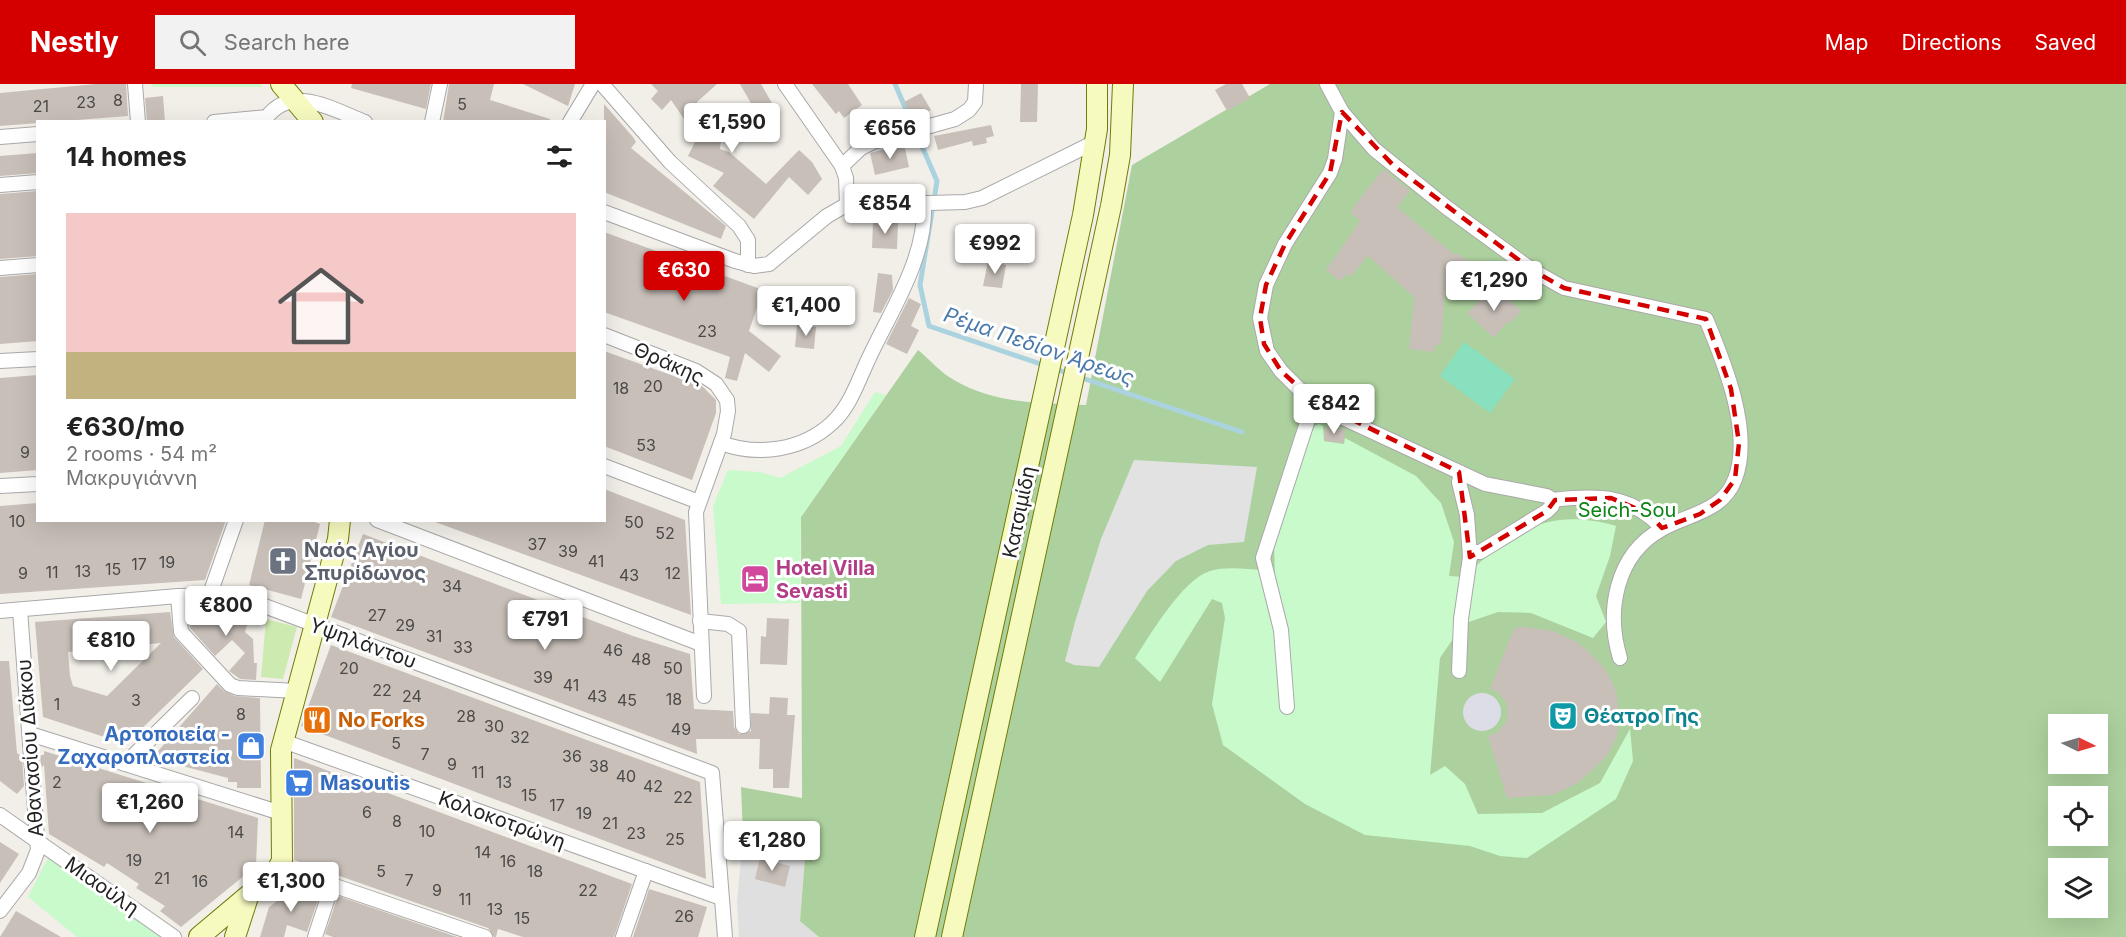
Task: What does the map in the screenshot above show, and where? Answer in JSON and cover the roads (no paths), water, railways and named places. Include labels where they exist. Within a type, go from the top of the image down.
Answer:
[{"type":"main road","name":"Κατσιμίδη","points":[[925,937],[1046,389],[1095,142],[1097,84]]},
{"type":"main road","name":"Κατσιμίδη","points":[[952,937],[1117,175],[1123,84]]},
{"type":"main road","points":[[287,91],[310,120]]},
{"type":"main road","points":[[199,937],[247,898],[279,867],[283,856],[280,758],[338,539],[340,522]]},
{"type":"main road","points":[[235,937],[247,898]]},
{"type":"street","points":[[135,84],[138,120]]},
{"type":"street","points":[[432,120],[440,84]]},
{"type":"street","points":[[571,120],[593,84]]},
{"type":"street","points":[[602,84],[670,162],[739,226],[748,240],[753,266]]},
{"type":"street","points":[[785,84],[842,166],[847,203]]},
{"type":"street","points":[[842,166],[866,145],[955,119],[971,108],[976,99],[976,84]]},
{"type":"street","points":[[1327,84],[1342,112],[1374,149],[1532,270],[1564,288],[1706,319],[1728,379],[1737,417],[1739,443],[1735,479],[1720,500],[1700,514],[1662,528],[1633,557],[1617,587],[1613,602],[1612,627],[1620,658]]},
{"type":"street","points":[[249,120],[267,119],[287,91],[360,120]]},
{"type":"street","points":[[1342,112],[1333,166],[1275,262],[1261,310],[1262,334],[1270,356],[1289,379],[1314,401],[1352,423],[1461,473],[1496,487],[1544,495],[1553,501],[1599,496],[1611,498],[1649,514],[1662,528]]},
{"type":"street","points":[[0,137],[36,134]]},
{"type":"street","points":[[606,213],[753,266],[774,261],[815,225],[847,203],[861,201],[893,204],[965,202],[982,198],[1095,142]]},
{"type":"street","points":[[0,185],[36,182]]},
{"type":"street","points":[[721,443],[756,450],[788,447],[814,437],[838,417],[903,289],[931,202]]},
{"type":"street","points":[[0,268],[36,265]]},
{"type":"street","name":"Θράκης","points":[[606,336],[686,367],[716,384],[725,394],[728,411],[721,443],[699,502],[696,519],[704,696]]},
{"type":"street","points":[[0,361],[36,359]]},
{"type":"street","points":[[1287,707],[1281,630],[1263,558],[1314,401]]},
{"type":"street","points":[[606,467],[699,502]]},
{"type":"street","points":[[1459,670],[1461,619],[1470,556],[1467,515],[1459,482],[1461,473]]},
{"type":"street","points":[[0,486],[36,484]]},
{"type":"street","points":[[1470,556],[1472,552],[1480,552],[1547,511],[1553,501]]},
{"type":"street","points":[[210,594],[236,522]]},
{"type":"street","points":[[382,522],[701,644]]},
{"type":"street","name":"Υψηλάντου","points":[[0,611],[210,594],[241,597],[712,773],[721,898]]},
{"type":"street","points":[[178,596],[183,635],[230,685],[238,688],[297,691]]},
{"type":"street","name":"Αθανασίου Διάκου","points":[[1,907],[32,868],[38,842],[20,610]]},
{"type":"street","points":[[700,621],[728,624],[738,631],[743,726]]},
{"type":"street","points":[[125,764],[192,698]]},
{"type":"street","points":[[30,734],[281,813]]},
{"type":"street","name":"Κολοκοτρώνη","points":[[283,741],[721,898]]},
{"type":"street","name":"Μιαούλη","points":[[0,815],[174,937]]},
{"type":"street","points":[[279,867],[485,937]]},
{"type":"street","points":[[623,937],[646,871]]},
{"type":"street","points":[[315,937],[332,885]]},
{"type":"street","points":[[721,898],[725,937]]},
{"type":"waterway","name":"Ρέμα Πεδίον Άρεως","points":[[895,84],[937,181],[920,285],[929,326],[1070,374]]},
{"type":"waterway","name":"Ρέμα Πεδίον Άρεως","points":[[1079,377],[1242,432]]},
{"type":"place","name":"Ναός Αγίου Σπυρίδωνος","points":[[283,561]]},
{"type":"place","name":"Hotel Villa Sevasti","points":[[755,579]]},
{"type":"place","name":"Θέατρο Γης","points":[[1563,716]]},
{"type":"place","name":"No Forks","points":[[317,720]]},
{"type":"place","name":"Αρτοποιεία - Ζαχαροπλαστεία","points":[[251,746]]},
{"type":"place","name":"Masoutis","points":[[299,783]]},
{"type":"park label","name":"Seich-Sou","points":[[1627,510]]}]
